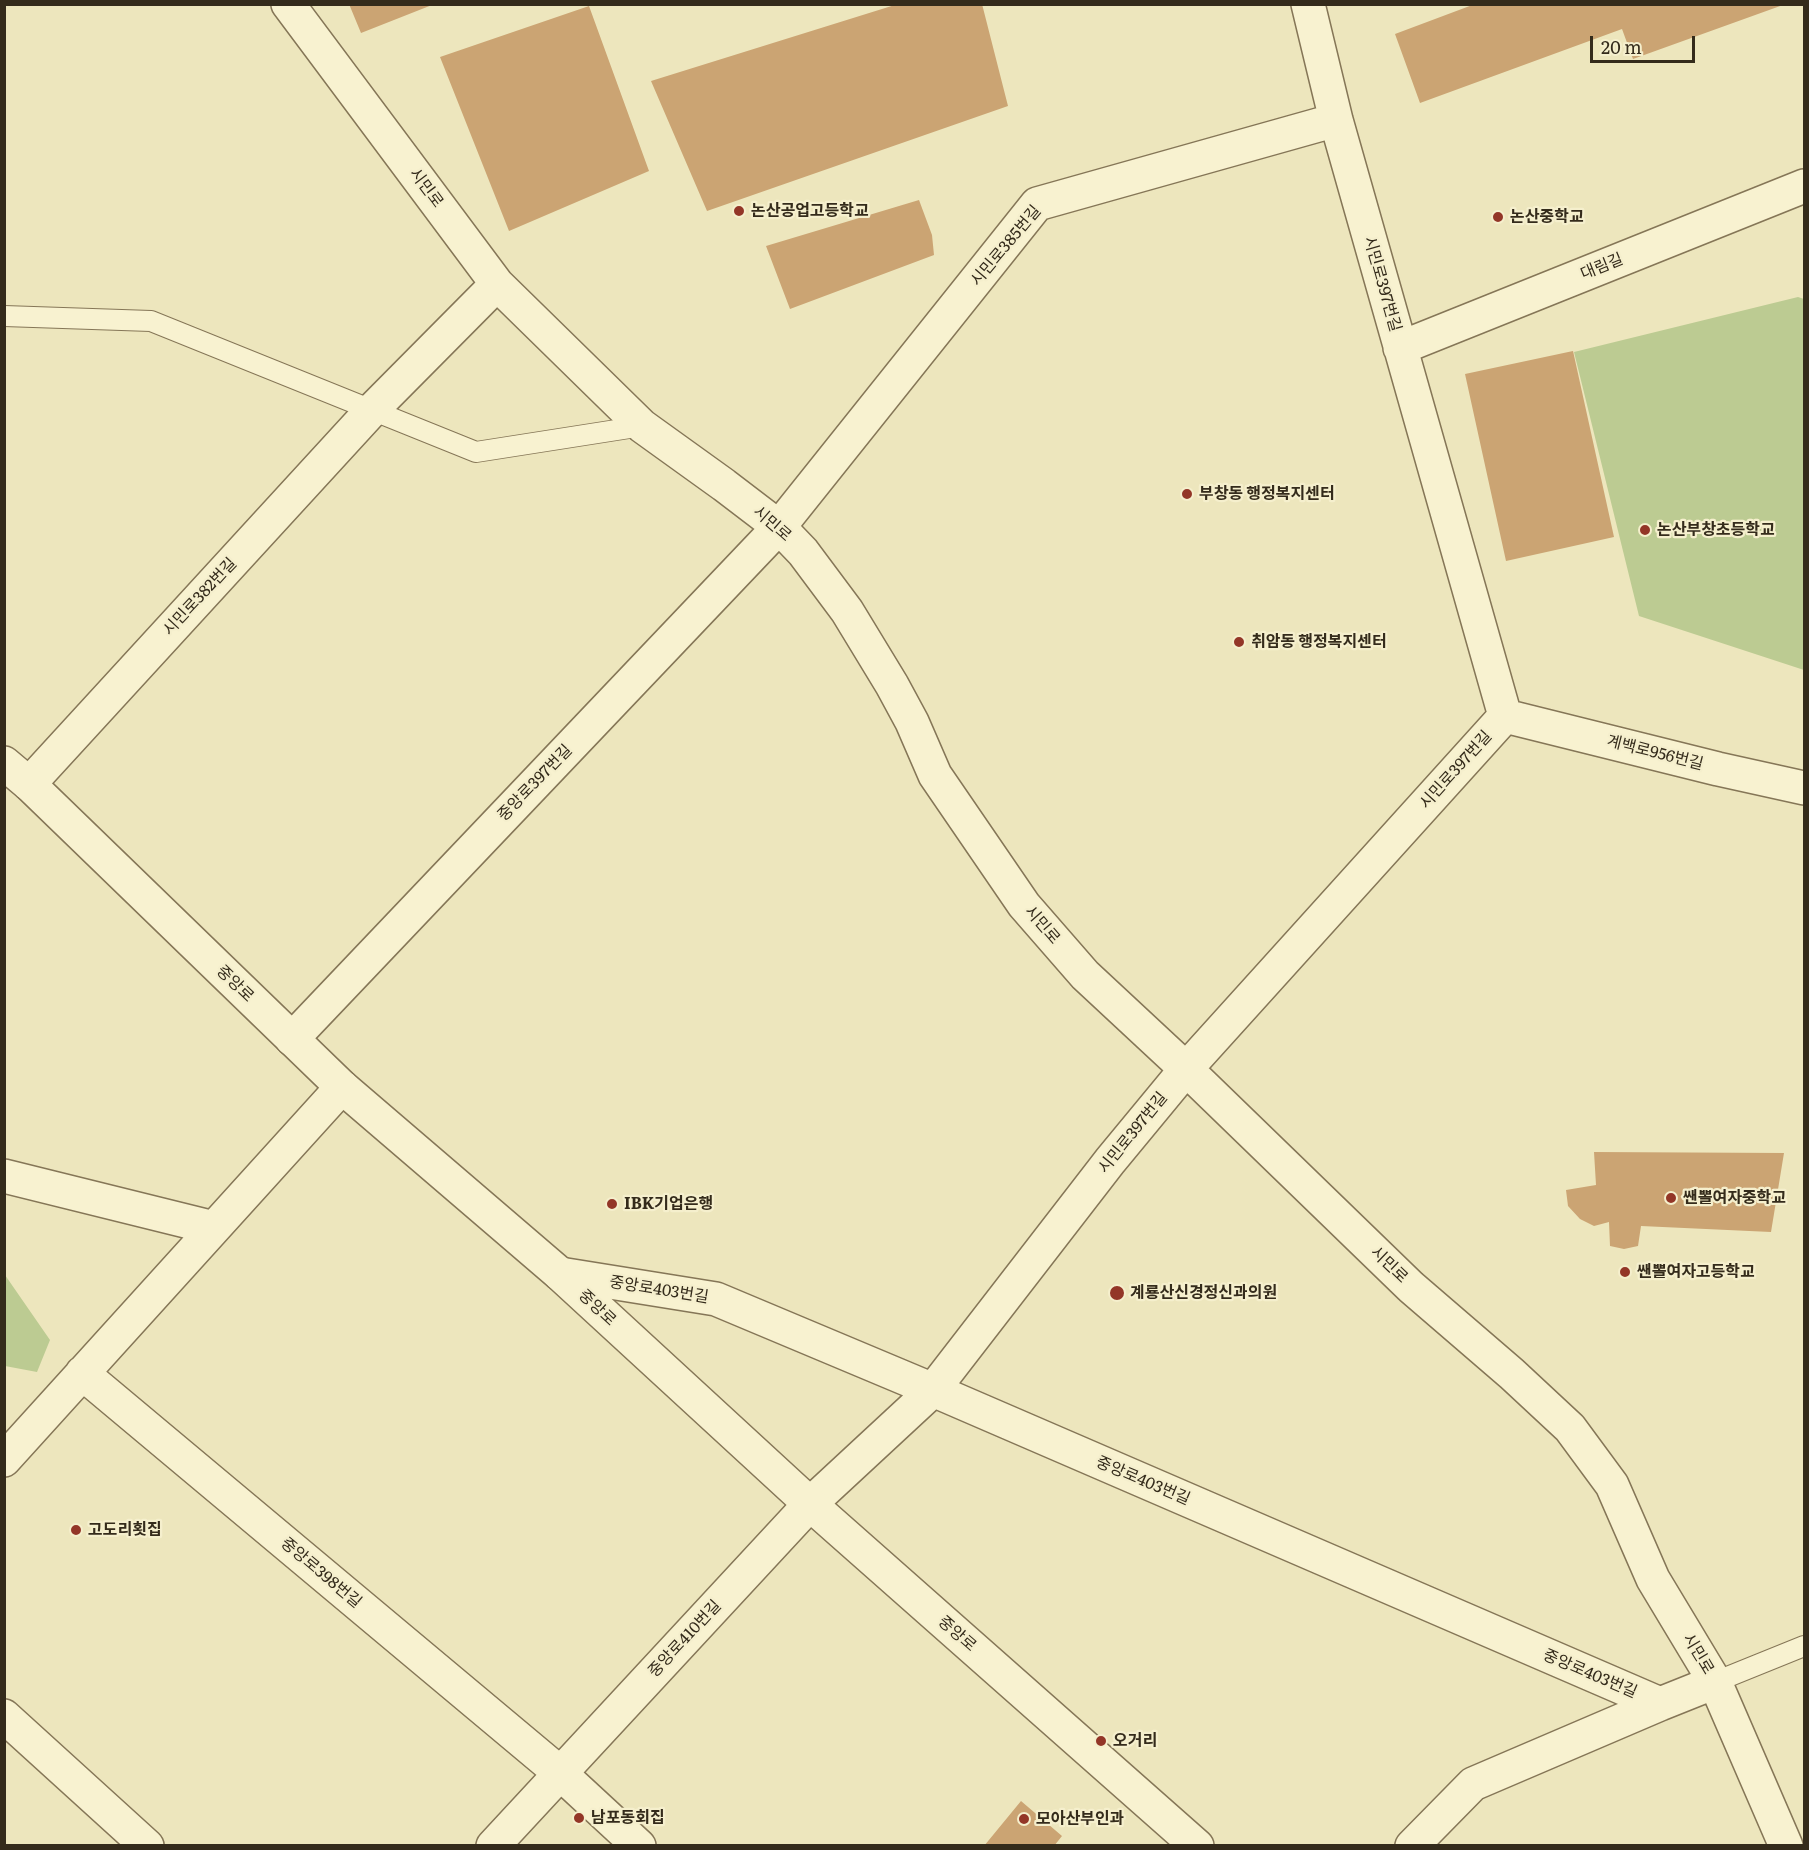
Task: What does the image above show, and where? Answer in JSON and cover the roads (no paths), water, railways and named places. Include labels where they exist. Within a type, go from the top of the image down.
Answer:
[{"type":"street","name":"시민로","points":[[288,4],[497,284],[642,426],[778,527],[803,552],[847,611],[912,722],[935,775],[1024,905],[1085,975],[1186,1068],[1411,1287],[1512,1374],[1570,1428],[1612,1485],[1653,1579],[1715,1682],[1786,1845]]},
{"type":"street","name":"시민로397번길","points":[[810,1504],[933,1390],[1110,1161],[1186,1068],[1505,716],[1336,120],[1308,4]]},
{"type":"street","name":"시민로385번길","points":[[778,527],[1037,204],[1336,120]]},
{"type":"street","name":"대림길","points":[[1400,348],[1804,186]]},
{"type":"street","name":"시민로382번길","points":[[16,773],[497,284]]},
{"type":"street","name":"중앙로397번길","points":[[292,1039],[778,527]]},
{"type":"street","name":"계백로956번길","points":[[1505,716],[1804,788]]},
{"type":"street","name":"중앙로","points":[[16,773],[342,1087],[561,1274],[810,1504],[1197,1845]]},
{"type":"street","points":[[4,1460],[342,1087]]},
{"type":"street","points":[[4,1176],[214,1228]]},
{"type":"street","name":"중앙로403번길","points":[[561,1274],[716,1299],[933,1390],[1660,1704]]},
{"type":"street","name":"중앙로398번길","points":[[82,1372],[560,1773]]},
{"type":"street","name":"중앙로410번길","points":[[493,1845],[810,1504]]},
{"type":"street","points":[[1412,1845],[1473,1784],[1715,1682]]},
{"type":"street","points":[[4,1716],[147,1845]]},
{"type":"street","points":[[560,1773],[639,1845]]},
{"type":"lane","points":[[4,316],[151,321],[476,452],[642,426]]},
{"type":"lane","points":[[1715,1682],[1804,1646]]},
{"type":"place","name":"논산공업고등학교","points":[[739,211]]},
{"type":"place","name":"논산중학교","points":[[1498,217]]},
{"type":"place","name":"부창동 행정복지센터","points":[[1187,494]]},
{"type":"place","name":"논산부창초등학교","points":[[1645,530]]},
{"type":"place","name":"취암동 행정복지센터","points":[[1239,642]]},
{"type":"place","name":"쌘뽈여자중학교","points":[[1671,1198]]},
{"type":"place","name":"IBK기업은행","points":[[612,1204]]},
{"type":"place","name":"쌘뽈여자고등학교","points":[[1625,1272]]},
{"type":"place","name":"계룡산신경정신과의원","points":[[1117,1293]]},
{"type":"place","name":"고도리횟집","points":[[76,1530]]},
{"type":"place","name":"오거리","points":[[1101,1741]]},
{"type":"place","name":"남포동회집","points":[[579,1818]]},
{"type":"place","name":"모아산부인과","points":[[1024,1819]]}]
